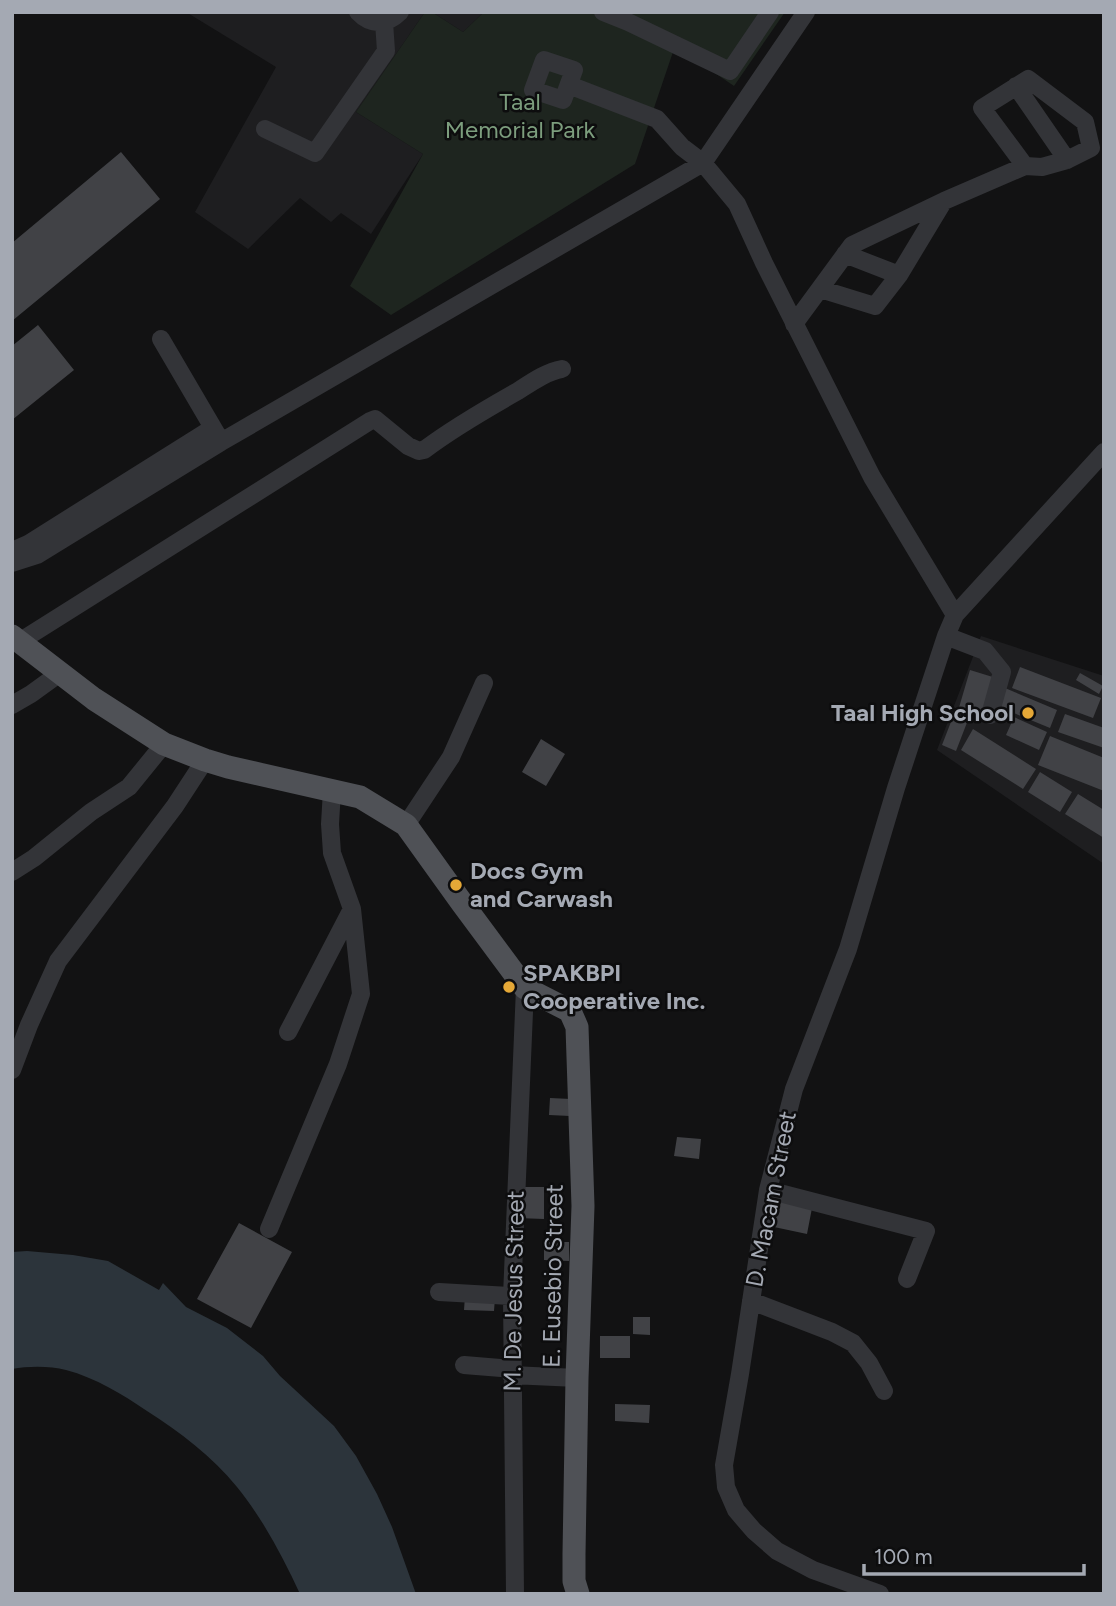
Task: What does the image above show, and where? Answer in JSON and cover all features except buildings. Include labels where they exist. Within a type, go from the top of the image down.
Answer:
[{"type":"main road","points":[[15,639],[94,699],[164,744],[205,760],[360,797],[406,825],[525,988]]},
{"type":"main road","name":"E. Eusebio Street","points":[[525,988],[570,1011],[578,1027],[583,1206],[574,1581],[578,1594]]},
{"type":"street","points":[[358,12],[376,23],[392,17]]},
{"type":"street","points":[[603,12],[730,71],[770,12]]},
{"type":"street","points":[[12,551],[703,163],[806,12]]},
{"type":"street","points":[[265,129],[315,153],[386,51],[392,17]]},
{"type":"street","points":[[794,324],[852,245],[1025,166],[1042,167],[1068,160],[1091,148],[1085,122],[1028,79],[982,108],[1025,166]]},
{"type":"street","points":[[569,85],[657,119],[682,147],[703,163],[737,204],[872,477],[955,615]]},
{"type":"street","points":[[1016,86],[1068,160]]},
{"type":"street","points":[[820,289],[875,306],[899,275],[944,201]]},
{"type":"street","points":[[845,254],[899,275]]},
{"type":"street","points":[[161,338],[217,435]]},
{"type":"street","points":[[15,639],[370,421],[375,419],[408,446],[419,451],[424,450],[447,432],[552,371],[562,369]]},
{"type":"street","points":[[12,563],[37,555],[217,435]]},
{"type":"street","name":"D. Macam Street","points":[[880,1594],[813,1570],[777,1551],[754,1531],[736,1510],[726,1487],[724,1465],[768,1190],[794,1089],[848,949],[896,788],[955,615],[1104,452]]},
{"type":"street","points":[[946,636],[985,651],[1002,672],[990,715]]},
{"type":"street","points":[[12,705],[60,673]]},
{"type":"street","points":[[406,825],[452,757],[484,683]]},
{"type":"street","points":[[12,872],[34,858],[91,812],[129,787],[164,744]]},
{"type":"street","points":[[12,1070],[58,961],[174,806],[205,760]]},
{"type":"street","points":[[269,1229],[338,1064],[362,994],[352,909],[332,853],[331,790]]},
{"type":"street","points":[[288,1032],[352,909]]},
{"type":"street","name":"M. De Jesus Street","points":[[515,1594],[512,1297],[525,988]]},
{"type":"street","points":[[768,1190],[926,1231],[907,1279]]},
{"type":"street","points":[[439,1292],[512,1297]]},
{"type":"street","points":[[751,1301],[832,1332],[853,1343],[869,1363],[884,1391]]},
{"type":"street","points":[[464,1365],[577,1378]]},
{"type":"shaded area","points":[[186,12],[425,12],[356,112],[423,154],[371,234],[341,213],[331,222],[300,198],[248,249],[195,212],[276,67]]},
{"type":"shaded area","points":[[432,12],[484,12],[463,32]]},
{"type":"shaded area","name":"Taal High School","points":[[981,636],[1104,676],[1104,864],[937,750]]},
{"type":"shaded area","points":[[27,1251],[108,1261],[159,1290],[163,1283],[186,1307],[227,1328],[263,1356],[280,1376],[334,1426],[356,1456],[392,1527],[416,1594],[300,1594],[272,1539],[246,1499],[207,1455],[184,1437],[128,1399],[88,1377],[53,1368],[12,1369],[12,1252]]},
{"type":"green space","name":"Taal Memorial Park","points":[[425,12],[432,12],[463,32],[484,12],[785,12],[734,86],[675,46],[635,164],[391,315],[350,286],[423,154],[356,112]]},
{"type":"place","name":"Taal High School","points":[[1028,713]]},
{"type":"place","name":"Docs Gym and Carwash","points":[[456,885]]},
{"type":"place","name":"SPAKBPI Cooperative Inc.","points":[[509,987]]}]
